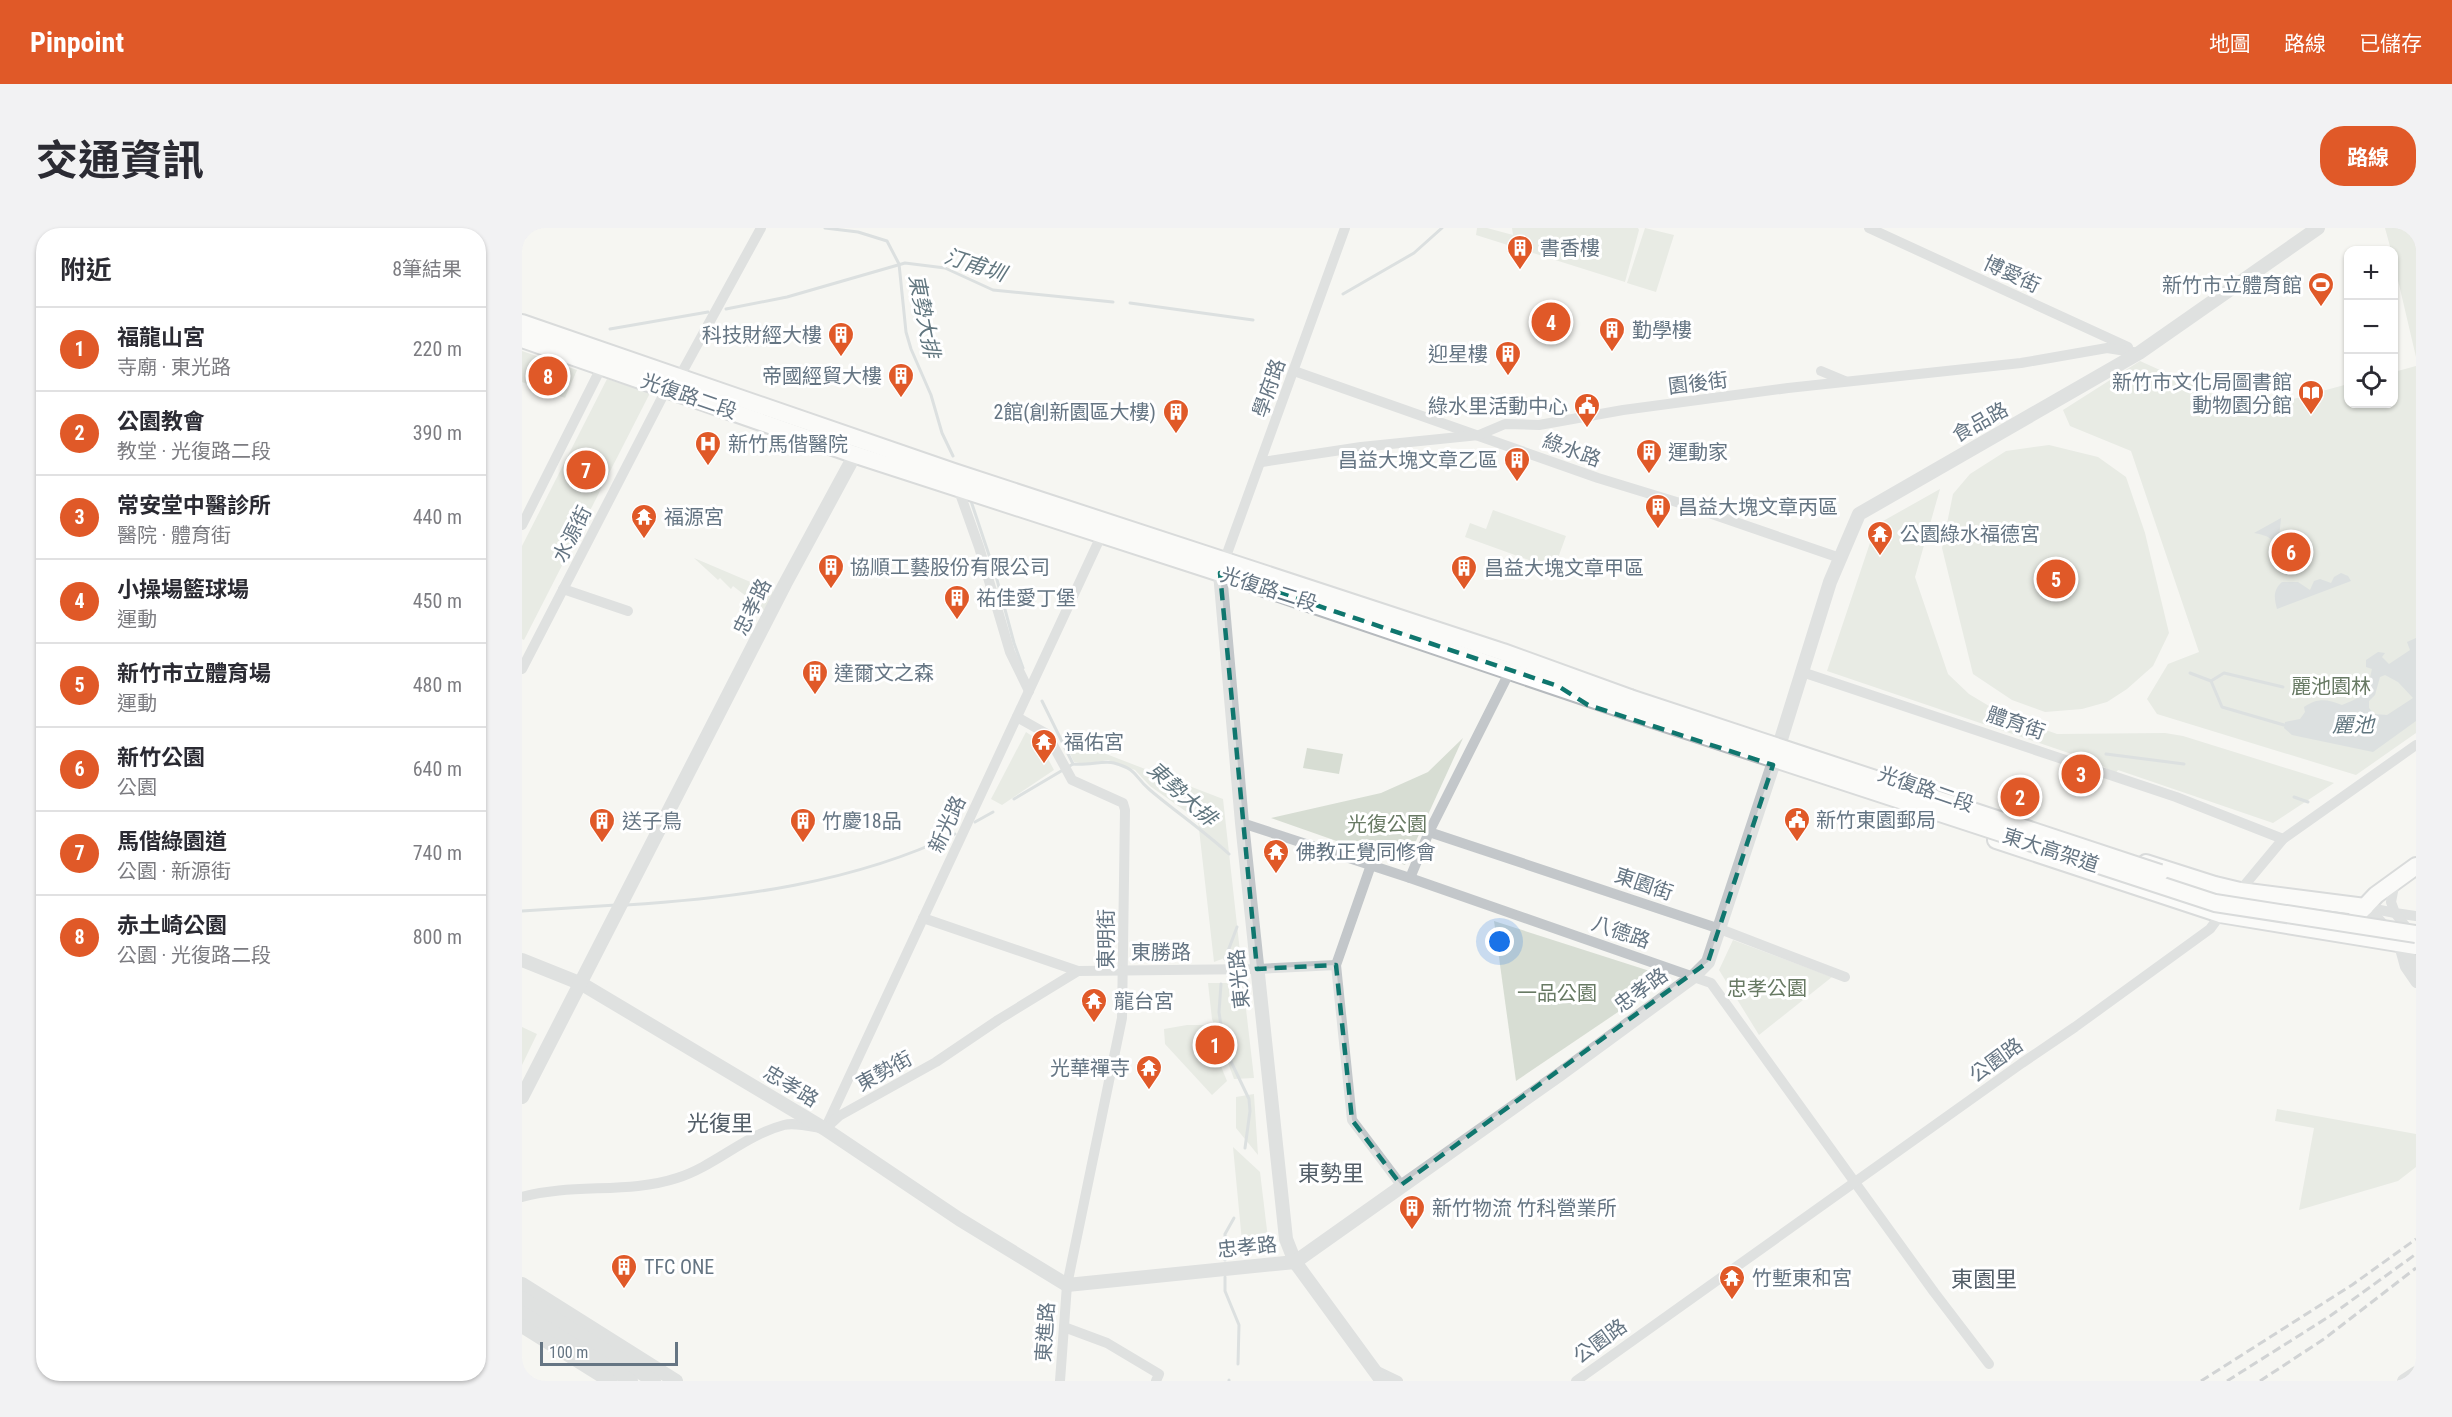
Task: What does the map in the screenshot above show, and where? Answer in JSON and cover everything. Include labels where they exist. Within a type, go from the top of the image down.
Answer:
[{"type":"main road","name":"光復路二段","points":[[522,323],[680,376],[856,447]]},
{"type":"main road","name":"光復路二段","points":[[522,339],[667,388],[1223,566],[1628,704]]},
{"type":"main road","name":"光復路二段","points":[[980,487],[1102,534],[1223,566],[1510,671],[1559,679],[1596,678],[2215,885],[2240,891],[2365,907]]},
{"type":"main road","name":"光復路二段","points":[[1559,679],[1587,705],[2220,914],[2416,946]]},
{"type":"main road","name":"東大高架道","points":[[1628,704],[2222,894],[2416,925]]},
{"type":"main road","name":"東大高架道","points":[[1628,704],[2215,903],[2416,938]]},
{"type":"main road","points":[[1781,740],[1831,770],[2113,865],[2131,864]]},
{"type":"main road","points":[[2336,933],[2376,895],[2416,866]]},
{"type":"street","name":"水源街","points":[[522,669],[525,656],[563,589],[667,388],[680,376],[761,228]]},
{"type":"street","name":"學府路","points":[[1223,566],[1345,228]]},
{"type":"street","name":"博愛街","points":[[1869,228],[2139,352]]},
{"type":"street","name":"食品路","points":[[1781,740],[1830,582],[1859,514],[2139,352],[2318,228]]},
{"type":"street","name":"園後街","points":[[1262,462],[1361,447],[1479,435],[1505,424],[1539,425],[1623,410],[2021,363],[2107,348],[2139,352]]},
{"type":"street","points":[[522,525],[602,366]]},
{"type":"street","name":"綠水路","points":[[1294,371],[1598,478],[1683,504],[1840,558]]},
{"type":"street","points":[[1821,371],[1848,382]]},
{"type":"street","name":"忠孝路","points":[[522,1097],[856,447]]},
{"type":"street","points":[[956,480],[979,547],[1010,652],[1029,691]]},
{"type":"street","name":"新光路","points":[[825,1128],[1102,534]]},
{"type":"street","name":"東光路","points":[[1223,566],[1242,822],[1286,1239],[1295,1262],[1374,1375],[1398,1381]]},
{"type":"street","points":[[563,589],[628,611]]},
{"type":"street","points":[[1410,878],[1429,831],[1510,671]]},
{"type":"street","name":"體育街","points":[[1803,672],[2176,797],[2283,838]]},
{"type":"street","name":"東明街","points":[[1017,717],[1047,734],[1072,780],[1123,803],[1125,810],[1122,1018],[1067,1285]]},
{"type":"street","name":"忠孝路","points":[[582,984],[825,1128],[959,1219],[1067,1285],[1295,1262],[1559,1075],[1694,976],[1708,962],[1781,740]]},
{"type":"street","name":"公園路","points":[[1576,1381],[2210,928],[2283,838],[2416,745]]},
{"type":"street","name":"八德路","points":[[1242,822],[1711,983],[1934,1292],[1989,1364]]},
{"type":"street","name":"東園街","points":[[1429,831],[1720,929],[1845,977]]},
{"type":"street","points":[[1371,865],[1336,965],[1352,1120],[1401,1185]]},
{"type":"street","points":[[2394,881],[2391,902],[2396,913],[2416,938]]},
{"type":"street","points":[[2365,907],[2398,943],[2416,968]]},
{"type":"street","name":"光復路二段","points":[[2365,907],[2416,916]]},
{"type":"street","name":"東勝路","points":[[923,918],[1078,970],[1257,969],[1336,965]]},
{"type":"street","points":[[2416,925],[2414,935],[2416,938]]},
{"type":"street","points":[[2398,943],[2404,967],[2416,983]]},
{"type":"street","points":[[522,960],[582,984]]},
{"type":"street","name":"東勢街","points":[[825,1128],[839,1116],[936,1062],[1078,970]]},
{"type":"street","points":[[522,1197],[566,1189],[645,1184],[677,1179],[703,1167],[748,1140],[786,1124],[825,1128]]},
{"type":"street","points":[[522,1284],[676,1381]]},
{"type":"street","name":"東進路","points":[[1060,1381],[1067,1285]]},
{"type":"street","points":[[522,1298],[654,1381]]},
{"type":"street","points":[[522,1313],[631,1381]]},
{"type":"street","points":[[522,1326],[610,1381]]},
{"type":"street","points":[[1064,1327],[1107,1343],[1159,1374],[1156,1381]]},
{"type":"street","points":[[2404,1381],[2416,1373]]},
{"type":"street","points":[[1374,1375],[1382,1381]]},
{"type":"highlighted area","points":[[1220,573],[1558,686],[1588,705],[1773,765],[1708,962],[1401,1185],[1352,1120],[1336,965],[1257,969]]},
{"type":"green space","points":[[1477,228],[1487,228],[1513,235],[1512,228],[1638,228],[1639,230],[1625,282],[1476,235]]},
{"type":"green space","points":[[1645,228],[1674,235],[1656,292],[1627,283]]},
{"type":"green space","points":[[2385,228],[2416,228],[2416,357],[2398,280],[2398,246],[2390,246]]},
{"type":"green space","points":[[1540,306],[1569,314],[1562,338],[1533,329]]},
{"type":"green space","points":[[522,351],[577,370],[565,398],[522,382]]},
{"type":"green space","name":"麗池園林","points":[[2140,361],[2250,411],[2344,385],[2344,408],[2398,408],[2398,371],[2416,366],[2416,733],[2356,775],[2157,714],[2147,699],[2168,664],[2199,652],[2131,451],[2070,426],[2063,410]]},
{"type":"green space","points":[[607,379],[650,393],[524,640],[522,639],[522,546]]},
{"type":"green space","points":[[2049,445],[2098,457],[2126,477],[2145,533],[2169,633],[2153,666],[2127,689],[2107,702],[2082,709],[2045,712],[2012,700],[1973,674],[1942,548],[1953,494],[1970,474],[2006,451]]},
{"type":"green space","points":[[1940,489],[1915,577],[1948,674],[1969,694],[2004,715],[2057,734],[2165,733],[2183,736],[2334,783],[2273,823],[2118,770],[2115,774],[2098,763],[1827,671],[1876,525]]},
{"type":"green space","points":[[1493,510],[1566,536],[1554,569],[1465,537],[1470,523],[1486,529]]},
{"type":"green space","points":[[694,558],[774,592],[765,611],[733,586],[731,589],[720,578],[718,580]]},
{"type":"green space","points":[[1026,732],[1038,740],[1054,770],[1002,805],[991,799]]},
{"type":"green space","points":[[1062,737],[1223,799],[1240,952],[1214,962],[1198,820],[1150,786],[1135,770],[1108,760],[1085,764],[1074,762]]},
{"type":"green space","name":"光復公園","points":[[1463,738],[1405,865],[1271,818],[1381,793],[1428,772]]},
{"type":"green space","points":[[1307,748],[1343,754],[1339,774],[1303,768]]},
{"type":"green space","name":"一品公園","points":[[1494,921],[1656,973],[1655,987],[1516,1081]]},
{"type":"green space","name":"忠孝公園","points":[[1733,940],[1832,977],[1759,1035],[1719,970]]},
{"type":"green space","points":[[1208,983],[1243,983],[1254,1078],[1234,1079],[1212,1019]]},
{"type":"green space","points":[[1204,1025],[1227,1081],[1212,1095],[1165,1044],[1164,1029]]},
{"type":"green space","points":[[522,1027],[537,1034],[522,1065]]},
{"type":"green space","points":[[1254,1094],[1258,1155],[1236,1128],[1236,1097]]},
{"type":"green space","points":[[2277,1109],[2416,1134],[2416,1167],[2398,1181],[2299,1210],[2314,1128],[2275,1121]]},
{"type":"green space","points":[[1233,1147],[1260,1172],[1269,1247],[1243,1252]]},
{"type":"water","points":[[2281,518],[2278,547],[2268,537],[2254,533]]},
{"type":"water","points":[[2341,573],[2348,576],[2351,581],[2277,609],[2275,594],[2282,582],[2298,582],[2310,590],[2314,581],[2320,579],[2331,583],[2334,577]]},
{"type":"water","name":"麗池","points":[[2416,638],[2416,721],[2373,752],[2292,735],[2284,728],[2285,722],[2300,719],[2305,712],[2304,707],[2314,702],[2327,701],[2342,705],[2356,699],[2364,693],[2372,669],[2366,667],[2366,660],[2378,652],[2385,653],[2382,657],[2389,664],[2410,650],[2407,642]],"holes":[[[2385,675],[2398,682],[2413,698],[2387,715],[2374,714],[2369,708],[2369,701],[2375,695],[2380,677]]]},
{"type":"waterway","name":"東勢大排","points":[[825,228],[858,232],[887,241],[899,264],[906,332],[911,349],[931,395],[942,433],[953,456]]},
{"type":"waterway","name":"汀甫圳","points":[[1343,294],[1414,253],[1442,228]]},
{"type":"waterway","name":"汀甫圳","points":[[726,309],[787,297],[905,263],[945,268],[993,290],[1113,302]]},
{"type":"waterway","name":"汀甫圳","points":[[1130,303],[1253,320]]},
{"type":"waterway","name":"汀甫圳","points":[[610,329],[708,312]]},
{"type":"waterway","name":"東勢大排","points":[[971,501],[1023,668]]},
{"type":"waterway","points":[[2190,673],[2211,681],[2222,707],[2284,725]]},
{"type":"waterway","points":[[2211,681],[2224,673],[2283,687]]},
{"type":"waterway","name":"東勢大排","points":[[1042,701],[1073,764],[1110,762],[1128,768],[1150,790],[1229,854]]},
{"type":"waterway","points":[[2106,754],[2184,764]]},
{"type":"waterway","points":[[1014,799],[1073,764]]},
{"type":"waterway","points":[[2294,797],[2308,802]]},
{"type":"waterway","points":[[975,822],[993,812]]},
{"type":"waterway","points":[[626,905],[710,898],[836,876],[916,851],[955,834]]},
{"type":"waterway","points":[[522,911],[616,905]]},
{"type":"waterway","name":"東勢大排","points":[[1225,959],[1237,927]]},
{"type":"waterway","name":"東勢大排","points":[[1221,984],[1219,1012],[1224,1047],[1249,1099],[1250,1111],[1245,1148]]},
{"type":"waterway","name":"東勢大排","points":[[1225,1260],[1225,1234],[1234,1218]]},
{"type":"waterway","name":"東勢大排","points":[[1225,1277],[1225,1291],[1239,1325],[1238,1364]]},
{"type":"railway","points":[[2201,1381],[2352,1285],[2416,1239]]},
{"type":"railway","points":[[2227,1381],[2330,1316],[2416,1254]]},
{"type":"railway","points":[[2260,1381],[2324,1339],[2416,1268]]},
{"type":"place","name":"書香樓","points":[[1520,271]]},
{"type":"place","name":"新竹市立體育館","points":[[2321,308]]},
{"type":"place","name":"小操場籃球場","points":[[1551,322]]},
{"type":"place","name":"勤學樓","points":[[1612,353]]},
{"type":"place","name":"科技財經大樓","points":[[841,358]]},
{"type":"place","name":"赤土崎公園","points":[[548,376]]},
{"type":"place","name":"迎星樓","points":[[1508,377]]},
{"type":"place","name":"帝國經貿大樓","points":[[901,399]]},
{"type":"place","name":"新竹市文化局圖書館 動物園分館","points":[[2311,416]]},
{"type":"place","name":"綠水里活動中心","points":[[1587,429]]},
{"type":"place","name":"2館(創新園區大樓)","points":[[1176,435]]},
{"type":"place","name":"新竹馬偕醫院","points":[[708,467]]},
{"type":"place","name":"馬偕綠園道","points":[[586,470]]},
{"type":"place","name":"運動家","points":[[1649,475]]},
{"type":"place","name":"昌益大塊文章乙區","points":[[1517,483]]},
{"type":"place","name":"昌益大塊文章丙區","points":[[1658,530]]},
{"type":"place","name":"福源宮","points":[[644,540]]},
{"type":"place","name":"新竹公園","points":[[2291,552]]},
{"type":"place","name":"公園綠水福德宮","points":[[1880,557]]},
{"type":"place","name":"新竹市立體育場","points":[[2056,579]]},
{"type":"place","name":"協順工藝股份有限公司","points":[[831,590]]},
{"type":"place","name":"昌益大塊文章甲區","points":[[1464,591]]},
{"type":"place","name":"祐佳愛丁堡","points":[[957,621]]},
{"type":"place","name":"達爾文之森","points":[[815,696]]},
{"type":"place","name":"福佑宮","points":[[1044,765]]},
{"type":"place","name":"常安堂中醫診所","points":[[2081,774]]},
{"type":"place","name":"公園教會","points":[[2020,797]]},
{"type":"place","name":"新竹東園郵局","points":[[1797,843]]},
{"type":"place","name":"送子鳥","points":[[602,844]]},
{"type":"place","name":"竹慶18品","points":[[803,844]]},
{"type":"place","name":"佛教正覺同修會","points":[[1276,875]]},
{"type":"place","name":"龍台宮","points":[[1094,1024]]},
{"type":"place","name":"福龍山宮","points":[[1215,1045]]},
{"type":"place","name":"光華禪寺","points":[[1149,1091]]},
{"type":"place","name":"新竹物流 竹科營業所","points":[[1412,1231]]},
{"type":"place","name":"TFC ONE","points":[[624,1290]]},
{"type":"place","name":"竹塹東和宮","points":[[1732,1301]]},
{"type":"district","name":"光復里","points":[[720,1123]]},
{"type":"district","name":"東勢里","points":[[1331,1173]]},
{"type":"district","name":"東園里","points":[[1984,1279]]}]
